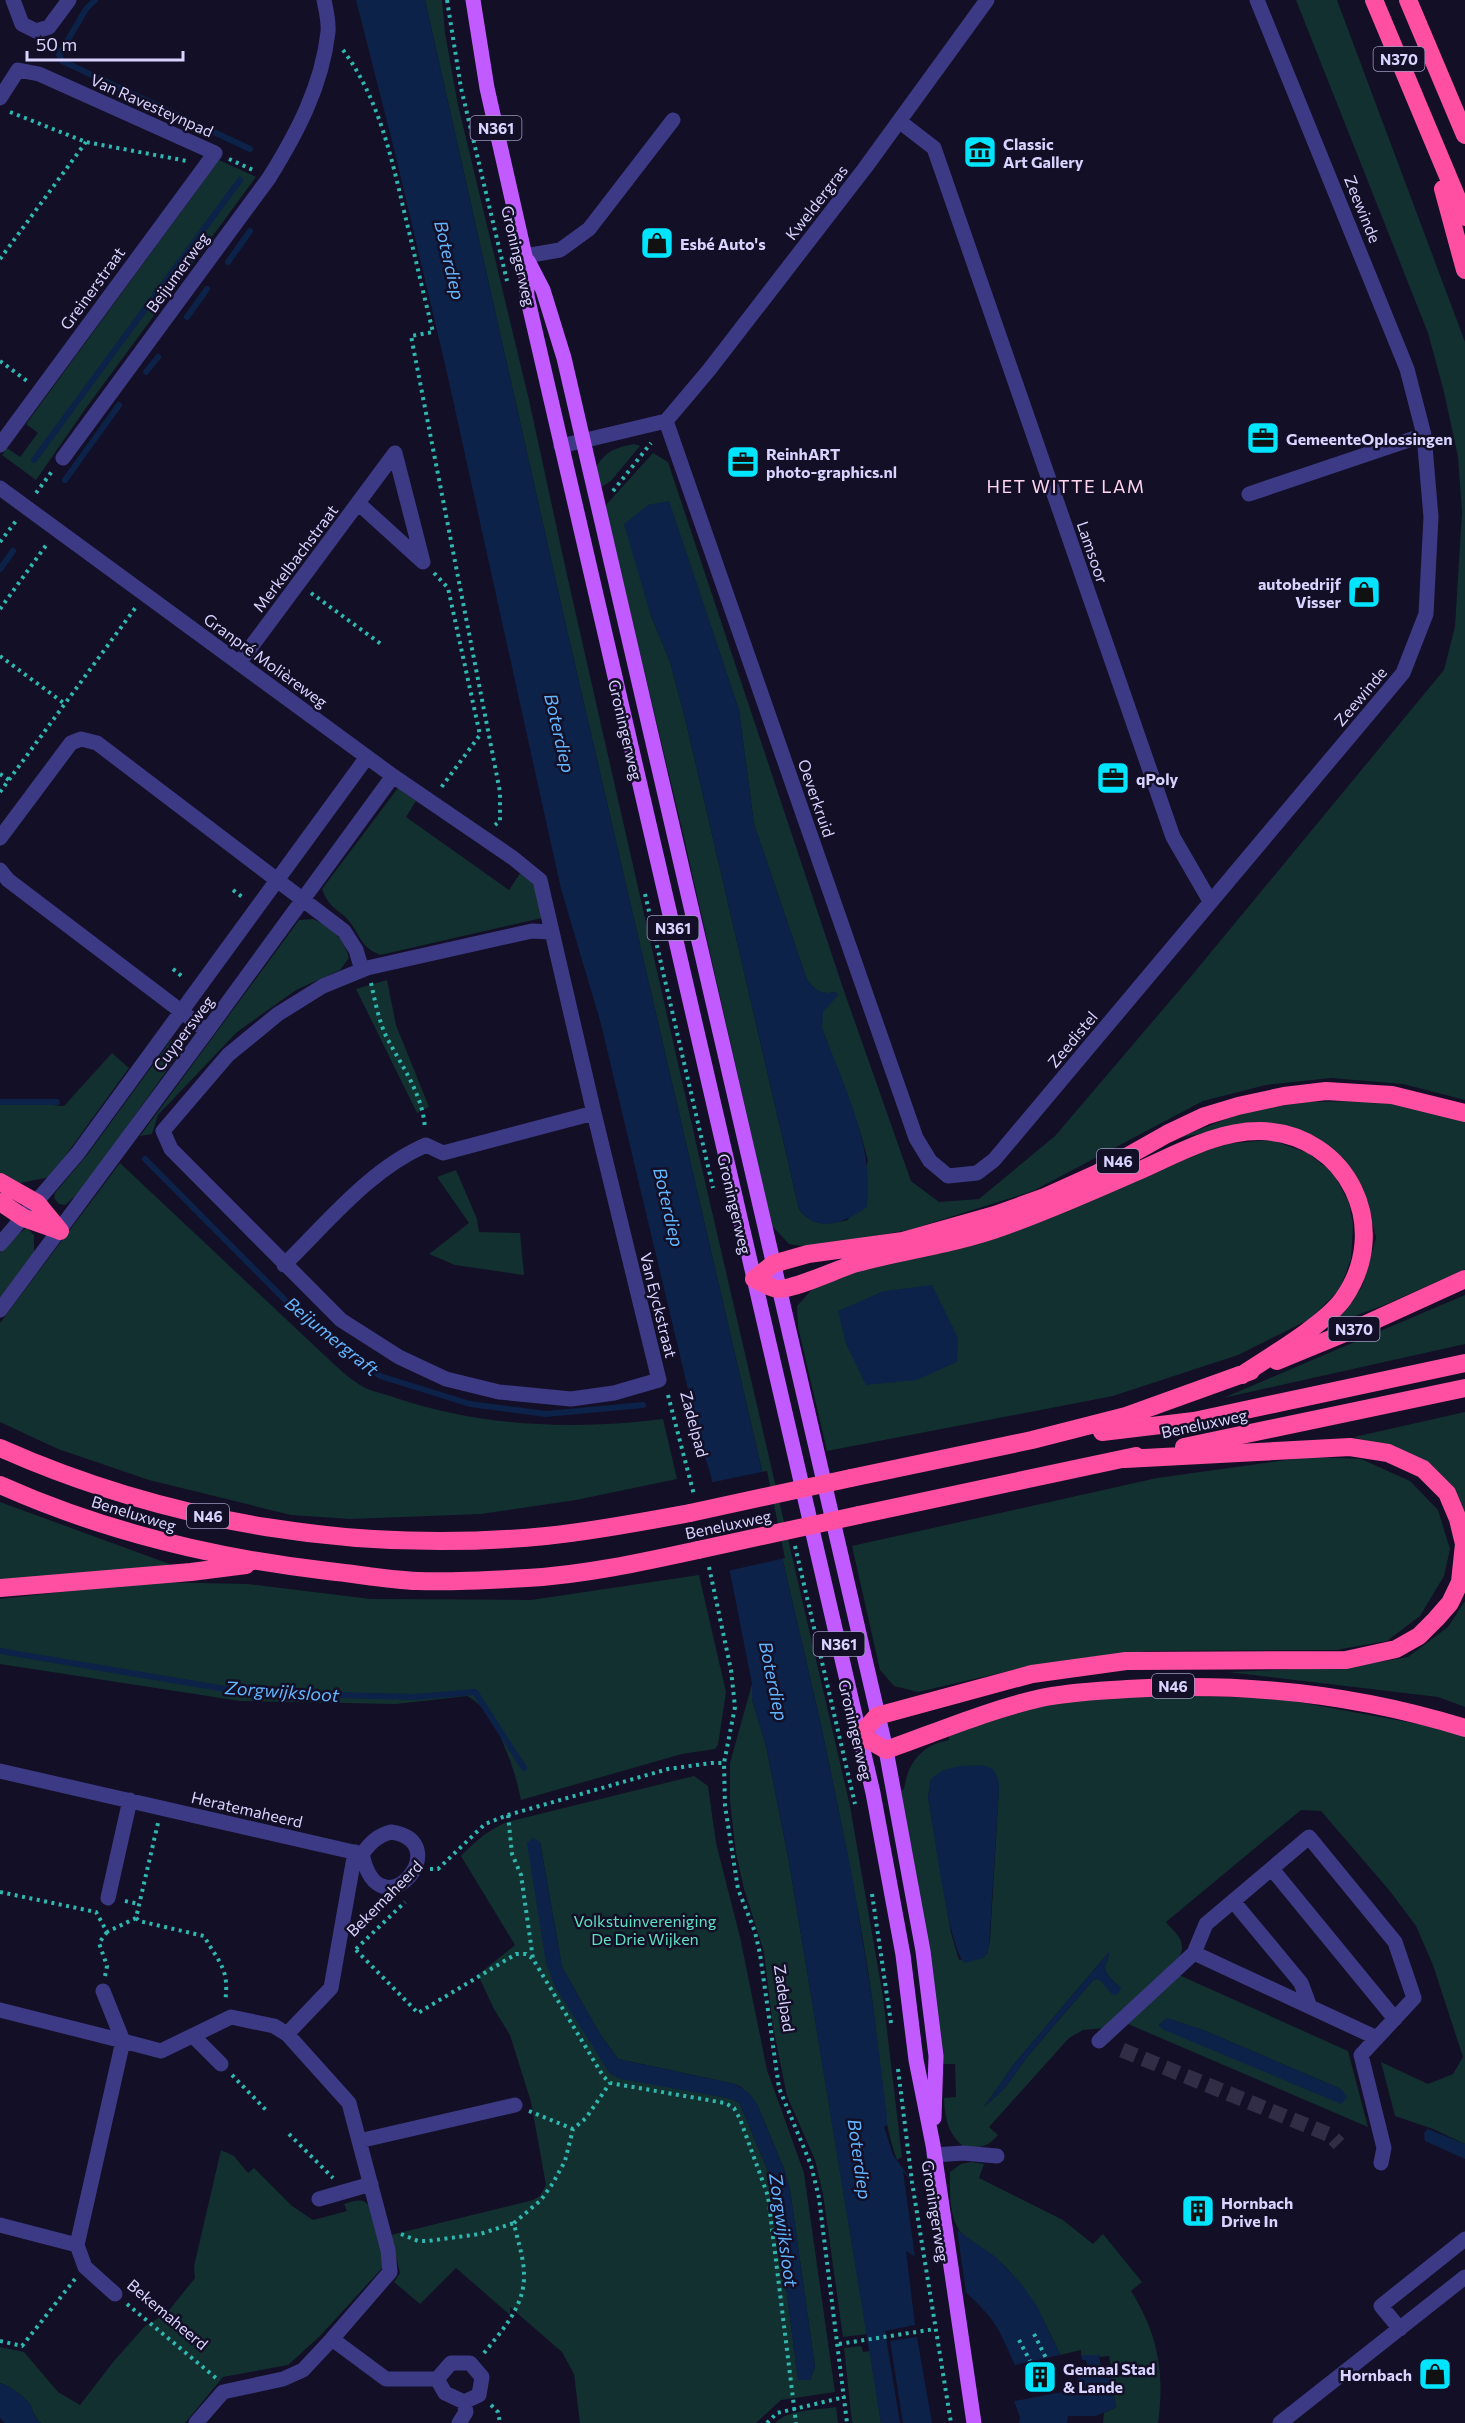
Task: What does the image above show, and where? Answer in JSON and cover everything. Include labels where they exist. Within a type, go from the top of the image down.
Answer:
[{"type":"highway","name":"N370","points":[[1374,0],[1465,217]]},
{"type":"highway","name":"N370","points":[[1408,0],[1465,135]]},
{"type":"highway","points":[[1453,107],[1465,123]]},
{"type":"highway","name":"N370","points":[[1423,118],[1465,270]]},
{"type":"highway","name":"N46","points":[[754,1279],[773,1264],[808,1254],[903,1241],[995,1215],[1045,1197],[1096,1174],[1167,1134],[1205,1116],[1284,1096],[1326,1091],[1392,1095],[1465,1113]]},
{"type":"highway","name":"N46","points":[[778,1289],[866,1261],[942,1245],[1000,1228],[1056,1207],[1190,1148],[1221,1138],[1260,1131],[1279,1133],[1322,1151],[1337,1165],[1358,1197],[1364,1222],[1363,1260],[1342,1301],[1293,1341],[1242,1375],[1126,1416],[1032,1440]]},
{"type":"highway","points":[[0,1182],[37,1203],[60,1231]]},
{"type":"highway","points":[[0,1202],[24,1218],[60,1231]]},
{"type":"highway","points":[[754,1279],[778,1289]]},
{"type":"highway","name":"N370","points":[[1242,1375],[1362,1326],[1465,1280]]},
{"type":"highway","name":"N46","points":[[1032,1440],[1194,1421],[1465,1363]]},
{"type":"highway","name":"Beneluxweg","points":[[0,1485],[41,1503],[123,1532],[185,1548],[263,1563],[417,1581],[529,1578],[633,1563],[698,1550],[1465,1388]]},
{"type":"highway","name":"Beneluxweg","points":[[0,1448],[35,1464],[133,1497],[250,1525],[315,1535],[393,1540],[509,1539],[584,1532],[690,1513],[1032,1440]]},
{"type":"highway","name":"N46","points":[[877,1716],[1032,1674],[1126,1661],[1346,1660],[1396,1649],[1419,1636],[1436,1619],[1450,1603],[1460,1582],[1464,1544],[1458,1519],[1447,1493],[1423,1469],[1388,1453],[1350,1448],[1125,1459]]},
{"type":"highway","name":"N46","points":[[0,1588],[191,1572],[263,1563]]},
{"type":"highway","name":"N46","points":[[886,1750],[994,1711],[1042,1698],[1173,1686],[1267,1689],[1358,1701],[1465,1728]]},
{"type":"highway","points":[[877,1716],[861,1736],[886,1750]]},
{"type":"main road","name":"Groningerweg","points":[[473,0],[487,88],[525,256],[527,296],[873,1793],[903,1955],[916,2060],[934,2150],[974,2423]]},
{"type":"main road","name":"Groningerweg","points":[[525,256],[543,290],[555,324],[886,1750],[923,1951],[936,2056],[934,2150]]},
{"type":"street","points":[[13,0],[22,24],[36,32],[49,27],[69,0]]},
{"type":"street","name":"Beijumerweg","points":[[63,458],[268,178],[292,140],[310,101],[321,64],[328,30],[324,0]]},
{"type":"street","name":"Kweldergras","points":[[666,422],[729,344],[899,122],[987,0]]},
{"type":"street","name":"Zeewinde","points":[[1210,901],[1403,673],[1426,614],[1431,517],[1424,435],[1407,369],[1257,0]]},
{"type":"street","name":"Van Ravesteynpad","points":[[0,98],[18,70],[39,74],[210,159]]},
{"type":"street","points":[[525,256],[560,250],[589,229],[673,120]]},
{"type":"street","name":"Lamsoor","points":[[899,122],[934,148],[1173,837],[1210,901]]},
{"type":"street","name":"Greinerstraat","points":[[0,445],[210,159]]},
{"type":"street","points":[[561,446],[666,422]]},
{"type":"street","name":"Oeverkruid","points":[[666,422],[916,1138],[930,1161],[948,1176]]},
{"type":"street","points":[[1249,494],[1424,435]]},
{"type":"street","name":"Merkelbachstraat","points":[[239,663],[395,453],[423,562]]},
{"type":"street","name":"Granpré Molièreweg","points":[[0,488],[393,776],[513,858],[540,880],[551,932]]},
{"type":"street","name":"Merkelbachstraat","points":[[358,503],[423,562]]},
{"type":"street","points":[[0,838],[71,743],[81,739],[97,743],[345,931],[364,969]]},
{"type":"street","name":"Cuypersweg","points":[[0,1245],[78,1153],[367,757]]},
{"type":"street","name":"Cuypersweg","points":[[0,1311],[393,776]]},
{"type":"street","points":[[0,870],[8,880],[207,1031]]},
{"type":"street","name":"Zeedistel","points":[[948,1176],[977,1173],[994,1160],[1210,901]]},
{"type":"street","name":"Van Eyckstraat","points":[[532,931],[551,932],[659,1380],[614,1393],[571,1399],[499,1392],[446,1378],[399,1357],[341,1320],[171,1149],[163,1131],[228,1055],[278,1014],[323,986],[364,969],[532,931]]},
{"type":"street","points":[[284,1265],[357,1193],[402,1155],[426,1145],[443,1154],[594,1113]]},
{"type":"street","name":"Heratemaheerd","points":[[0,1771],[359,1853]]},
{"type":"street","points":[[108,1898],[130,1800]]},
{"type":"street","points":[[287,2034],[331,1988],[359,1853],[380,1835],[391,1832],[401,1834],[410,1840],[416,1851],[416,1867],[409,1878],[400,1885],[386,1887],[374,1881],[359,1853]]},
{"type":"street","points":[[1099,2042],[1194,1953],[1206,1924],[1310,1837],[1395,1942],[1414,1998],[1361,2055],[1384,2148],[1381,2163]]},
{"type":"street","points":[[1272,1869],[1395,2019]]},
{"type":"street","points":[[1233,1901],[1301,1983],[1310,2007]]},
{"type":"street","points":[[1194,1953],[1377,2038]]},
{"type":"street","points":[[0,2225],[77,2245],[123,2041],[103,1991]]},
{"type":"street","points":[[0,2010],[161,2051],[231,2017],[273,2026],[287,2034],[348,2103],[381,2220],[390,2272],[303,2370],[283,2379],[223,2392],[196,2423]]},
{"type":"street","points":[[194,2036],[221,2064]]},
{"type":"street","points":[[359,2141],[515,2105]]},
{"type":"street","points":[[934,2150],[997,2156]]},
{"type":"street","points":[[319,2199],[371,2184]]},
{"type":"street","points":[[1400,2330],[1381,2306],[1465,2239]]},
{"type":"street","name":"Bekemaheerd","points":[[77,2245],[85,2267],[115,2294]]},
{"type":"street","points":[[1280,2423],[1465,2277]]},
{"type":"street","points":[[332,2339],[386,2379],[437,2379],[451,2363],[470,2363],[482,2377],[479,2395],[464,2402]]},
{"type":"street","points":[[437,2379],[445,2393],[464,2402]]},
{"type":"street","points":[[459,2423],[466,2412],[464,2402]]},
{"type":"path","name":"Groningerweg","points":[[447,0],[461,88],[507,282]]},
{"type":"path","points":[[328,30],[357,69],[375,106],[393,164],[433,332],[411,336],[500,792],[500,821],[480,836]]},
{"type":"path","points":[[0,108],[86,142],[210,159]]},
{"type":"path","points":[[0,259],[86,142]]},
{"type":"path","name":"Van Ravesteynpad","points":[[210,159],[268,178]]},
{"type":"path","points":[[0,361],[40,390]]},
{"type":"path","points":[[597,498],[616,489],[666,422]]},
{"type":"path","points":[[0,542],[63,458]]},
{"type":"path","points":[[0,609],[57,531]]},
{"type":"path","points":[[423,562],[448,588],[480,735],[430,802]]},
{"type":"path","points":[[298,584],[381,644]]},
{"type":"path","points":[[0,792],[146,595]]},
{"type":"path","points":[[0,656],[65,704]]},
{"type":"path","points":[[0,774],[9,780]]},
{"type":"path","name":"Groningerweg","points":[[644,891],[714,1194]]},
{"type":"path","points":[[173,969],[190,982]]},
{"type":"path","points":[[364,969],[386,1036],[408,1074],[424,1113],[426,1145]]},
{"type":"path","name":"Zadelpad","points":[[659,1380],[667,1388],[691,1481]]},
{"type":"path","name":"Groningerweg","points":[[793,1538],[858,1815]]},
{"type":"path","name":"Zadelpad","points":[[711,1577],[731,1670],[735,1707],[724,1763],[725,1806],[738,1889],[755,1932],[760,1954],[779,2088],[812,2165],[819,2198],[839,2344],[847,2423]]},
{"type":"path","name":"Bekemaheerd","points":[[430,1877],[485,1824],[508,1815],[668,1769],[724,1763]]},
{"type":"path","points":[[508,1815],[512,1854],[520,1875],[532,1959]]},
{"type":"path","points":[[416,1867],[438,1869]]},
{"type":"path","points":[[870,1885],[892,2024]]},
{"type":"path","name":"Bekemaheerd","points":[[354,1958],[356,1950],[405,1901]]},
{"type":"path","points":[[136,1918],[139,1921],[204,1936],[226,1971],[227,1986],[222,2022]]},
{"type":"path","points":[[103,1991],[107,1966],[99,1943],[106,1932]]},
{"type":"path","points":[[356,1950],[418,2013],[516,1954],[526,1954],[532,1959],[587,2050],[610,2083],[725,2103],[734,2108],[768,2196],[796,2407],[796,2423]]},
{"type":"path","name":"Groningerweg","points":[[896,2058],[912,2182],[951,2423]]},
{"type":"path","points":[[221,2064],[266,2110]]},
{"type":"path","points":[[381,2220],[403,2235],[418,2241],[480,2234],[514,2223],[541,2200],[553,2183],[565,2161],[573,2129],[586,2118],[610,2083]]},
{"type":"path","points":[[515,2105],[573,2129]]},
{"type":"path","points":[[289,2133],[346,2191]]},
{"type":"path","points":[[470,2363],[483,2354],[512,2318],[523,2290],[524,2272],[514,2223]]},
{"type":"path","points":[[0,2341],[22,2346],[85,2267]]},
{"type":"path","name":"Bekemaheerd","points":[[115,2294],[218,2379],[227,2391]]},
{"type":"path","points":[[839,2344],[935,2329]]},
{"type":"path","points":[[1034,2334],[1046,2358]]},
{"type":"path","points":[[1019,2340],[1030,2361]]},
{"type":"path","points":[[767,2423],[777,2413],[845,2397]]},
{"type":"green space","points":[[425,0],[442,0],[445,33],[458,105],[529,400],[697,1147],[850,1806],[883,1997],[902,2157],[897,2160],[883,2101],[875,2018],[861,1929],[821,1725],[566,626]]},
{"type":"green space","points":[[1296,0],[1337,0],[1465,342],[1465,1100],[1403,1084],[1331,1078],[1266,1085],[1203,1101],[1033,1191],[909,1230],[808,1247],[789,1244],[772,1226],[682,829],[605,506],[653,453],[668,462],[844,991],[911,1181],[939,1202],[979,1199],[1055,1136],[1188,980],[1444,670],[1455,627],[1462,512],[1458,457],[1428,333]],"holes":[[[669,502],[739,710],[754,824],[807,980],[820,991],[836,992],[822,1012],[822,1028],[860,1131],[868,1161],[848,1220],[815,1222],[799,1209],[686,722],[670,662],[650,613],[648,505]]]},
{"type":"green space","points":[[219,160],[256,177],[86,408],[36,480],[2,455],[7,448],[20,457],[38,433],[26,424]]},
{"type":"green space","points":[[634,444],[640,446],[611,481],[598,489],[594,472],[605,455],[615,449]]},
{"type":"green space","points":[[398,788],[416,801],[406,817],[509,890],[521,872],[537,883],[542,918],[380,955],[366,946],[348,920],[325,897],[322,889]]},
{"type":"green space","points":[[313,919],[331,929],[344,945],[349,958],[340,970],[296,990],[237,1032],[158,1115],[152,1134],[140,1136],[299,920]]},
{"type":"green space","points":[[387,980],[396,1025],[429,1107],[417,1113],[356,989]]},
{"type":"green space","points":[[171,1040],[178,1042],[182,1049],[82,1190],[65,1205],[59,1204],[54,1198],[55,1193],[87,1155]]},
{"type":"green space","points":[[112,1053],[129,1068],[50,1177],[20,1183],[0,1173],[0,1101],[64,1106]]},
{"type":"green space","points":[[1375,1101],[1445,1114],[1465,1122],[1465,1269],[1382,1306],[1330,1325],[1362,1287],[1376,1238],[1367,1199],[1344,1159],[1306,1132],[1261,1122],[1178,1138],[1239,1114],[1300,1102]]},
{"type":"green space","points":[[1271,1140],[1308,1153],[1334,1174],[1349,1203],[1353,1225],[1351,1259],[1340,1289],[1310,1319],[1238,1355],[1113,1396],[827,1451],[798,1327],[797,1306],[816,1285],[1222,1144]]},
{"type":"green space","points":[[120,1163],[338,1368],[360,1385],[431,1408],[497,1421],[563,1425],[663,1419],[677,1479],[576,1500],[481,1514],[350,1519],[291,1515],[149,1480],[58,1449],[0,1422],[0,1323]]},
{"type":"green space","points":[[456,1170],[477,1219],[479,1232],[520,1233],[524,1275],[455,1265],[429,1254],[469,1223],[437,1177]]},
{"type":"green space","points":[[27,1228],[34,1235],[34,1255],[0,1298],[0,1253],[16,1235]]},
{"type":"green space","points":[[1465,1295],[1465,1344],[1223,1398]]},
{"type":"green space","points":[[1465,1412],[1465,1512],[1456,1494],[1433,1469],[1405,1454],[1354,1437]]},
{"type":"green space","points":[[1308,1457],[1361,1459],[1410,1481],[1438,1510],[1450,1549],[1444,1576],[1420,1616],[1387,1641],[1336,1650],[1146,1651],[1026,1667],[918,1692],[894,1686],[880,1670],[852,1546],[1157,1478]]},
{"type":"green space","points":[[0,1502],[175,1566],[0,1582]]},
{"type":"green space","points":[[699,1575],[726,1692],[718,1745],[715,1749],[682,1754],[521,1800],[503,1742],[487,1714],[467,1696],[396,1704],[240,1701],[0,1664],[0,1599],[149,1582],[248,1584],[371,1599],[531,1600]]},
{"type":"green space","points":[[1465,1601],[1465,1707],[1438,1697],[1228,1672],[1352,1667],[1408,1657],[1448,1627]]},
{"type":"green space","points":[[752,1684],[752,1699],[766,1746],[789,1862],[867,2334],[843,2337],[823,2194],[815,2160],[787,2096],[773,2027],[764,1952],[744,1889],[736,1853],[730,1802],[730,1763]]},
{"type":"green space","points":[[1176,1695],[1282,1699],[1457,1731],[1465,1735],[1465,2144],[1433,2129],[1395,2116],[1381,2062],[1428,2084],[1453,2074],[1463,2057],[1433,1965],[1416,1926],[1389,1890],[1321,1811],[1301,1810],[1166,1922],[1181,1941],[1180,1956],[1104,2028],[1083,2030],[1069,2038],[989,2127],[998,2135],[994,2139],[978,2147],[963,2146],[953,2136],[945,2112],[944,2098],[956,2097],[955,2064],[943,2064],[925,1927],[900,1791],[904,1789],[913,1763],[931,1746],[949,1740],[949,1735],[1044,1702]],"holes":[[[931,1779],[999,1787],[990,1940],[987,1954],[959,1960],[951,1933],[928,1797]],[[1109,1952],[1105,1970],[1121,1988],[1098,1979],[1093,1980],[1027,2057],[1005,2088],[984,2107],[1014,2064]]]},
{"type":"green space","name":"Volkstuinvereniging De Drie Wijken","points":[[694,1776],[708,1786],[716,1843],[740,1937],[767,2070],[804,2173],[835,2392],[781,2400],[756,2423],[580,2423],[574,2374],[562,2352],[510,2307],[510,2315],[456,2268],[420,2304],[394,2282],[400,2273],[391,2235],[533,2200],[540,2196],[546,2185],[531,2102],[510,2035],[494,2009],[478,1975],[515,1945],[461,1856],[484,1835],[511,1821]],"holes":[[[540,1842],[562,1967],[600,2034],[618,2059],[735,2084],[741,2087],[757,2104],[784,2169],[790,2190],[815,2367],[810,2380],[798,2379],[774,2193],[768,2171],[740,2104],[732,2099],[610,2074],[546,1963]]]},
{"type":"green space","points":[[1179,1975],[1348,2051],[1368,2127],[1128,2024]],"holes":[[[1167,2018],[1203,2030],[1341,2089],[1159,2025]]]},
{"type":"green space","points":[[221,2150],[234,2156],[248,2173],[254,2168],[292,2206],[313,2220],[347,2211],[344,2204],[356,2201],[366,2203],[372,2210],[385,2265],[319,2337],[288,2365],[223,2377],[185,2423],[41,2423],[26,2400],[11,2388],[0,2383],[0,2347],[24,2352],[58,2392],[80,2405],[145,2326],[167,2313],[195,2278],[194,2266]]},
{"type":"green space","points":[[971,2162],[984,2164],[979,2178],[1063,2220],[1093,2244],[1103,2234],[1142,2282],[1131,2291],[1148,2323],[1157,2354],[1161,2387],[1158,2423],[1103,2423],[1104,2413],[1116,2407],[1110,2378],[1113,2377],[1109,2356],[1081,2355],[1081,2350],[1060,2355],[1041,2316],[1017,2280],[997,2259],[969,2240],[957,2227],[951,2207],[950,2172],[961,2164]]},
{"type":"green space","points":[[861,2346],[863,2352],[870,2351],[881,2423],[852,2423],[844,2348]]},
{"type":"green space","points":[[836,2407],[838,2423],[775,2423],[795,2413]]},
{"type":"water","name":"Boterdiep","points":[[356,0],[425,0],[566,626],[821,1725],[852,1875],[872,1998],[887,2116],[887,2125],[884,2127],[893,2155],[924,2197],[957,2230],[997,2258],[1023,2286],[1037,2306],[1060,2355],[1015,2365],[996,2326],[979,2305],[950,2280],[906,2251],[915,2325],[885,2331],[900,2423],[881,2423],[789,1862],[766,1746],[752,1699],[752,1684],[711,1476],[698,1437],[601,1024],[561,889],[447,373]]},
{"type":"water","points":[[669,501],[739,710],[754,824],[807,980],[820,991],[836,992],[838,995],[823,1012],[822,1028],[848,1094],[862,1138],[868,1183],[867,1207],[841,1221],[823,1224],[814,1222],[799,1209],[686,722],[670,662],[650,613],[624,524],[648,505]]},
{"type":"water","points":[[932,1285],[958,1338],[957,1362],[916,1380],[866,1385],[846,1344],[838,1311],[884,1291]]},
{"type":"water","points":[[961,1766],[982,1766],[992,1769],[998,1779],[999,1787],[989,1948],[984,1958],[965,1963],[953,1937],[928,1798],[931,1779],[943,1770]]},
{"type":"water","name":"Zorgwijksloot","points":[[533,1838],[540,1842],[562,1967],[600,2034],[618,2059],[735,2084],[749,2093],[757,2104],[784,2169],[790,2190],[815,2367],[810,2380],[798,2380],[774,2193],[768,2171],[740,2104],[732,2099],[621,2079],[610,2074],[555,1987],[546,1963],[527,1843]]},
{"type":"water","points":[[1109,1952],[1105,1970],[1121,1988],[1118,1994],[1113,1995],[1099,1979],[1093,1980],[1027,2057],[1005,2088],[984,2107],[1014,2064]]},
{"type":"water","points":[[1167,2018],[1203,2030],[1341,2089],[1347,2097],[1341,2104],[1162,2029],[1159,2025]]},
{"type":"water","points":[[1428,2129],[1465,2144],[1465,2159],[1425,2141],[1424,2133]]},
{"type":"water","points":[[917,2337],[932,2423],[903,2423],[890,2341]]},
{"type":"water","points":[[1081,2355],[1099,2355],[1103,2378],[1111,2380],[1116,2407],[1096,2416],[1068,2416],[1067,2423],[1019,2423],[1020,2417],[1014,2401],[1078,2389],[1077,2378],[1089,2375],[1086,2360],[1082,2360]]},
{"type":"water","points":[[0,2383],[11,2388],[26,2400],[41,2423],[5,2423],[0,2418]]},
{"type":"pier","points":[[767,1471],[785,1558],[727,1571],[709,1483]]},
{"type":"pier","points":[[903,2171],[924,2197],[957,2230],[966,2292],[915,2257]]},
{"type":"waterway","points":[[95,0],[86,9],[59,55],[62,61],[250,149]]},
{"type":"waterway","points":[[34,460],[240,180]]},
{"type":"waterway","points":[[228,262],[250,231]]},
{"type":"waterway","points":[[187,317],[207,289]]},
{"type":"waterway","points":[[146,372],[158,357]]},
{"type":"waterway","points":[[65,480],[119,405]]},
{"type":"waterway","points":[[0,569],[13,551]]},
{"type":"waterway","name":"Beijumergraft","points":[[0,1102],[57,1102]]},
{"type":"waterway","name":"Beijumergraft","points":[[145,1159],[294,1309],[380,1376],[470,1404],[546,1414],[643,1405]]},
{"type":"waterway","name":"Zorgwijksloot","points":[[0,1651],[249,1693],[415,1697],[475,1692],[524,1768]]},
{"type":"tunnel","points":[[1122,2050],[1330,2135],[1339,2144]]},
{"type":"place","name":"Classic Art Gallery","points":[[980,152]]},
{"type":"place","name":"Esbé Auto's","points":[[657,243]]},
{"type":"place","name":"GemeenteOplossingen","points":[[1263,438]]},
{"type":"place","name":"ReinhART photo-graphics.nl","points":[[743,462]]},
{"type":"place","name":"autobedrijf Visser","points":[[1364,592]]},
{"type":"place","name":"qPoly","points":[[1113,778]]},
{"type":"place","name":"Hornbach Drive In","points":[[1198,2211]]},
{"type":"place","name":"Hornbach","points":[[1435,2374]]},
{"type":"place","name":"Gemaal Stad & Lande","points":[[1040,2377]]},
{"type":"district","name":"HET WITTE LAM","points":[[1066,486]]}]
